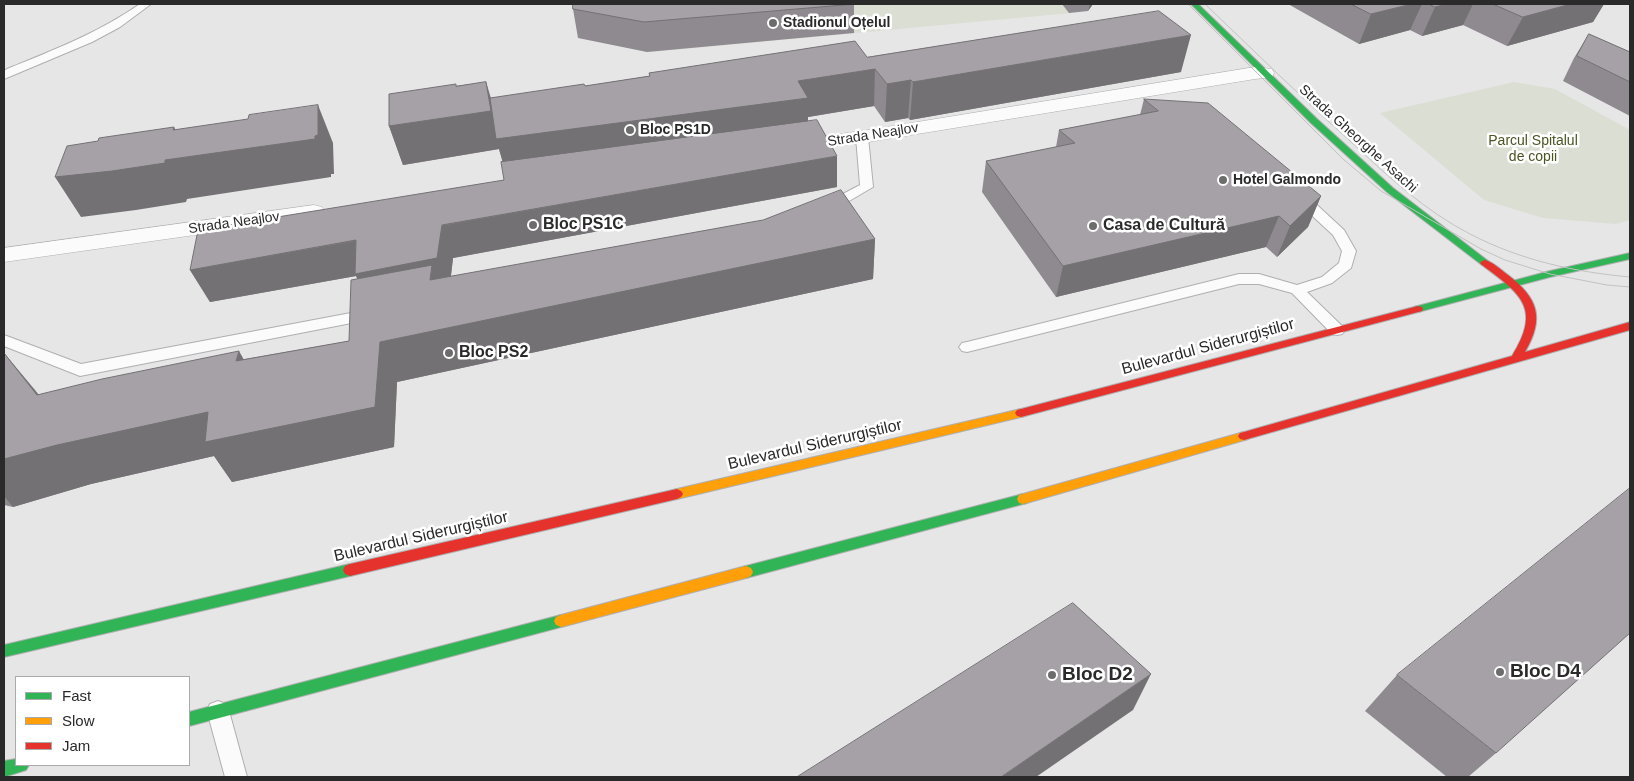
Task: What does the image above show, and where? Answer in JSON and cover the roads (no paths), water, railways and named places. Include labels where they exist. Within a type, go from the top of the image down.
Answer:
[{"type":"main road","name":"Strada Gheorghe Asachi","points":[[1194,4],[1390,190],[1512,284],[1528,300],[1534,319],[1530,334],[1517,358]]},
{"type":"main road","name":"Bulevardul Siderurgiștilor","points":[[4,651],[967,427],[1512,284],[1630,256]]},
{"type":"main road","points":[[190,719],[1021,500],[1629,327]]},
{"type":"main road","points":[[4,769],[17,766]]},
{"type":"street","name":"Strada Neajlov","points":[[774,149],[862,137],[1255,73],[1265,73]]},
{"type":"street","name":"Strada Neajlov","points":[[4,255],[330,210]]},
{"type":"lane","points":[[4,76],[11,71],[88,40],[116,25],[146,4]]},
{"type":"lane","points":[[815,215],[867,187],[862,137]]},
{"type":"lane","points":[[1290,187],[1339,234],[1349,251],[1346,265],[1327,280],[1297,290]]},
{"type":"lane","points":[[968,347],[1239,279],[1258,279],[1297,290],[1336,330]]},
{"type":"lane","points":[[4,340],[80,370],[389,310]]},
{"type":"lane","points":[[218,711],[236,777]]},
{"type":"tram line","points":[[1188,4],[1343,159],[1381,191],[1481,249],[1505,260],[1550,274],[1607,285],[1630,287]]},
{"type":"tram line","points":[[1205,4],[1295,91],[1379,167],[1422,204],[1453,225],[1489,243],[1528,258],[1588,272],[1630,277]]},
{"type":"place","name":"Stadionul Oțelul","points":[[773,23]]},
{"type":"place","name":"Bloc PS1D","points":[[630,130]]},
{"type":"place","name":"Hotel Galmondo","points":[[1223,180]]},
{"type":"place","name":"Bloc PS1C","points":[[533,225]]},
{"type":"place","name":"Casa de Cultură","points":[[1093,226]]},
{"type":"place","name":"Bloc PS2","points":[[449,353]]},
{"type":"place","name":"Bloc D4","points":[[1500,672]]},
{"type":"place","name":"Bloc D2","points":[[1052,675]]},
{"type":"park label","name":"Parcul Spitalul de copii","points":[[1533,150]]}]
